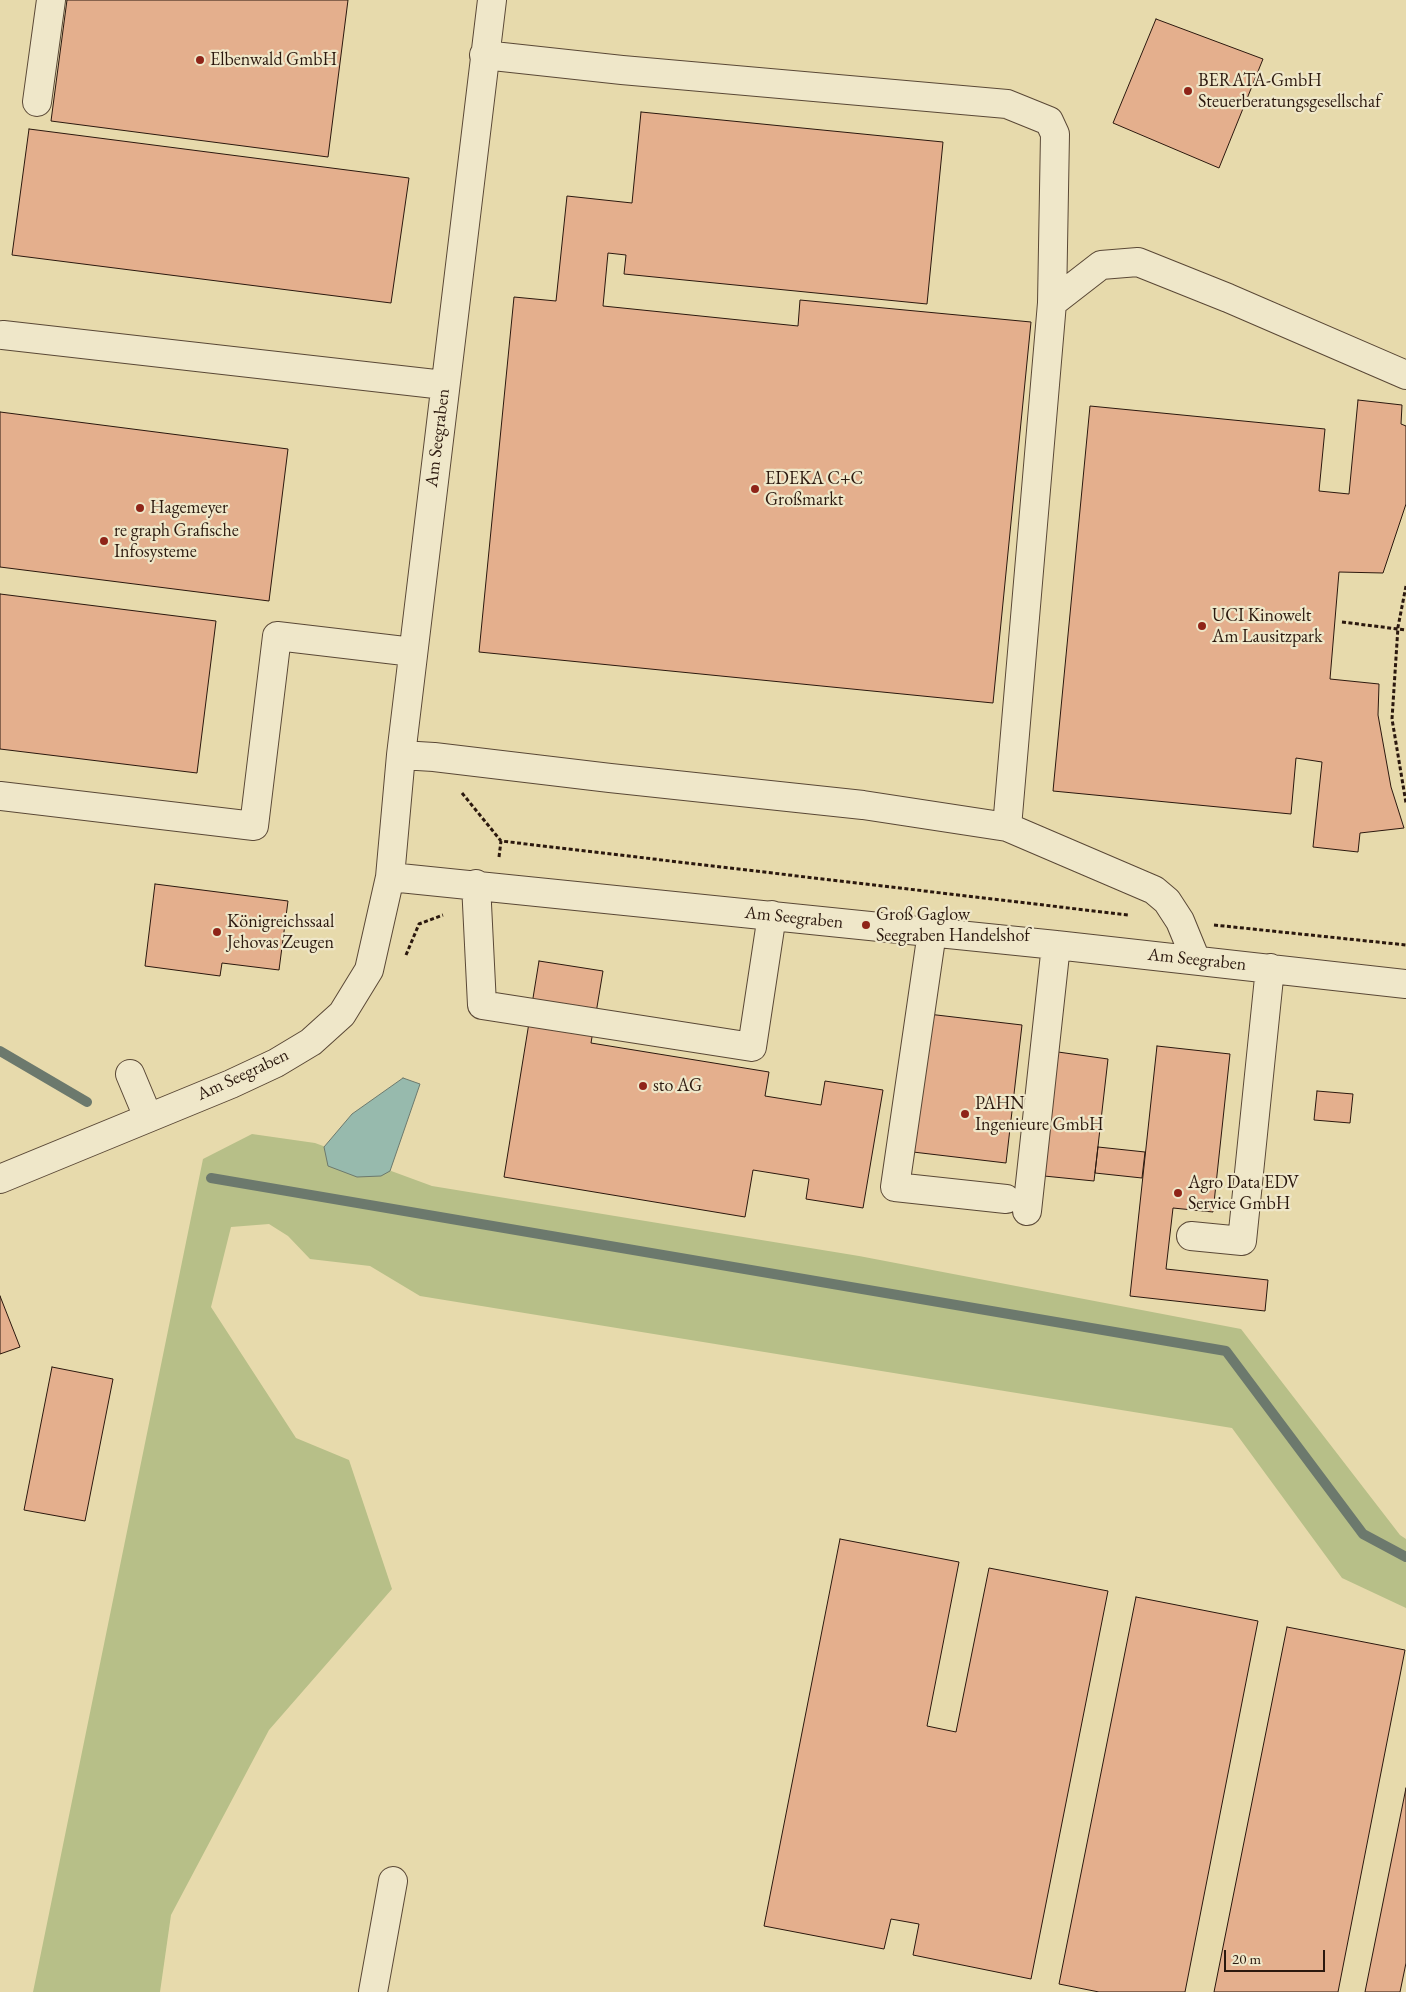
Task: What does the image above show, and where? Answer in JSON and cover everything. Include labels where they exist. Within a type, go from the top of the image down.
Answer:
[{"type":"street","points":[[37,102],[51,0]]},
{"type":"street","name":"Am Seegraben","points":[[0,1179],[231,1084],[276,1062],[311,1042],[342,1014],[369,970],[390,876],[400,755],[492,0]]},
{"type":"street","points":[[484,55],[622,70],[1007,104],[1049,121],[1055,134],[1052,303],[1008,827]]},
{"type":"street","points":[[1052,303],[1101,265],[1138,262],[1228,298],[1406,375]]},
{"type":"street","points":[[3,335],[444,385]]},
{"type":"street","points":[[0,796],[254,826],[277,636],[413,652]]},
{"type":"street","points":[[400,755],[434,757],[863,805],[1008,827],[1154,890],[1167,901],[1180,921],[1196,960]]},
{"type":"street","name":"Am Seegraben","points":[[390,876],[1056,945],[1406,984]]},
{"type":"street","points":[[476,884],[482,1005],[752,1047],[772,915]]},
{"type":"street","points":[[932,932],[895,1188],[1016,1205],[1056,945]]},
{"type":"street","points":[[1191,1236],[1242,1241],[1270,968]]},
{"type":"street","points":[[130,1074],[148,1118]]},
{"type":"street","points":[[373,1992],[392,1880]]},
{"type":"path","points":[[1406,586],[1398,627],[1392,718],[1406,803]]},
{"type":"path","points":[[1342,622],[1398,627],[1406,630]]},
{"type":"path","points":[[434,757],[501,841],[1131,916]]},
{"type":"path","points":[[1180,921],[1406,945]]},
{"type":"green space","points":[[252,1134],[315,1143],[432,1186],[859,1256],[1241,1329],[1400,1535],[1406,1539],[1406,1608],[1342,1578],[1232,1428],[420,1296],[370,1266],[310,1259],[288,1236],[269,1224],[231,1227],[211,1307],[296,1438],[349,1460],[392,1589],[269,1730],[171,1915],[160,1992],[33,1992],[203,1159]]},
{"type":"shaded area","points":[[403,1078],[420,1084],[390,1171],[381,1176],[357,1177],[328,1166],[324,1147],[352,1114]]},
{"type":"building","name":"Elbenwald GmbH","points":[[67,0],[348,0],[328,157],[51,121]]},
{"type":"building","name":"BERATA-GmbH Steuerberatungsgesellschaf","points":[[1156,19],[1263,59],[1219,168],[1113,123]]},
{"type":"building","name":"EDEKA C+C Großmarkt","points":[[641,112],[943,142],[927,304],[624,274],[626,255],[608,253],[603,306],[798,326],[800,300],[1031,322],[993,703],[479,652],[514,297],[556,301],[567,196],[632,203]]},
{"type":"building","points":[[29,129],[409,178],[391,303],[12,255]]},
{"type":"building","name":"UCI Kinowelt Am Lausitzpark","points":[[1358,400],[1402,405],[1401,424],[1406,426],[1406,504],[1383,573],[1339,572],[1330,679],[1379,684],[1378,715],[1391,787],[1404,828],[1360,833],[1358,852],[1313,847],[1322,762],[1296,758],[1291,814],[1053,791],[1090,406],[1325,429],[1319,491],[1349,494]]},
{"type":"building","name":"Hagemeyer","points":[[0,412],[288,449],[269,601],[0,567]]},
{"type":"building","points":[[0,594],[216,621],[197,773],[0,749]]},
{"type":"building","name":"Königreichssaal Jehovas Zeugen","points":[[155,884],[288,901],[279,970],[222,963],[220,976],[145,966]]},
{"type":"building","name":"sto AG","points":[[539,961],[603,971],[591,1043],[769,1072],[765,1096],[821,1105],[825,1081],[883,1090],[863,1208],[806,1199],[809,1179],[753,1170],[745,1217],[504,1177]]},
{"type":"building","name":"PAHN Ingenieure GmbH","points":[[928,1014],[1022,1025],[1006,1163],[913,1152]]},
{"type":"building","name":"Agro Data EDV Service GmbH","points":[[1157,1046],[1230,1054],[1213,1212],[1173,1208],[1166,1269],[1268,1280],[1265,1311],[1130,1296]]},
{"type":"building","points":[[1058,1052],[1108,1059],[1094,1181],[1044,1176]]},
{"type":"building","points":[[1317,1091],[1353,1094],[1350,1123],[1314,1120]]},
{"type":"building","points":[[1098,1147],[1145,1152],[1142,1178],[1095,1173]]},
{"type":"building","points":[[0,1296],[20,1347],[0,1354]]},
{"type":"building","points":[[52,1367],[113,1379],[85,1521],[24,1510]]},
{"type":"building","points":[[840,1539],[959,1562],[927,1726],[956,1732],[989,1568],[1108,1591],[1031,1979],[913,1955],[919,1924],[891,1919],[884,1949],[764,1926]]},
{"type":"building","points":[[1136,1597],[1258,1621],[1185,1992],[1099,1992],[1059,1984]]},
{"type":"building","points":[[1287,1627],[1405,1650],[1338,1992],[1214,1992]]},
{"type":"building","points":[[1406,1788],[1406,1963],[1400,1992],[1365,1992]]},
{"type":"waterway","points":[[0,1051],[87,1102]]},
{"type":"waterway","points":[[211,1178],[1226,1351],[1363,1534],[1406,1557]]},
{"type":"place","name":"Elbenwald GmbH","points":[[200,60]]},
{"type":"place","name":"BERATA-GmbH Steuerberatungsgesellschaf","points":[[1188,91]]},
{"type":"place","name":"EDEKA C+C Großmarkt","points":[[755,489]]},
{"type":"place","name":"Hagemeyer","points":[[140,508]]},
{"type":"place","name":"re graph Grafische Infosysteme","points":[[104,541]]},
{"type":"place","name":"UCI Kinowelt Am Lausitzpark","points":[[1202,626]]},
{"type":"place","name":"Groß Gaglow Seegraben Handelshof","points":[[866,925]]},
{"type":"place","name":"Königreichssaal Jehovas Zeugen","points":[[217,932]]},
{"type":"place","name":"sto AG","points":[[643,1086]]},
{"type":"place","name":"PAHN Ingenieure GmbH","points":[[965,1114]]},
{"type":"place","name":"Agro Data EDV Service GmbH","points":[[1178,1193]]}]
